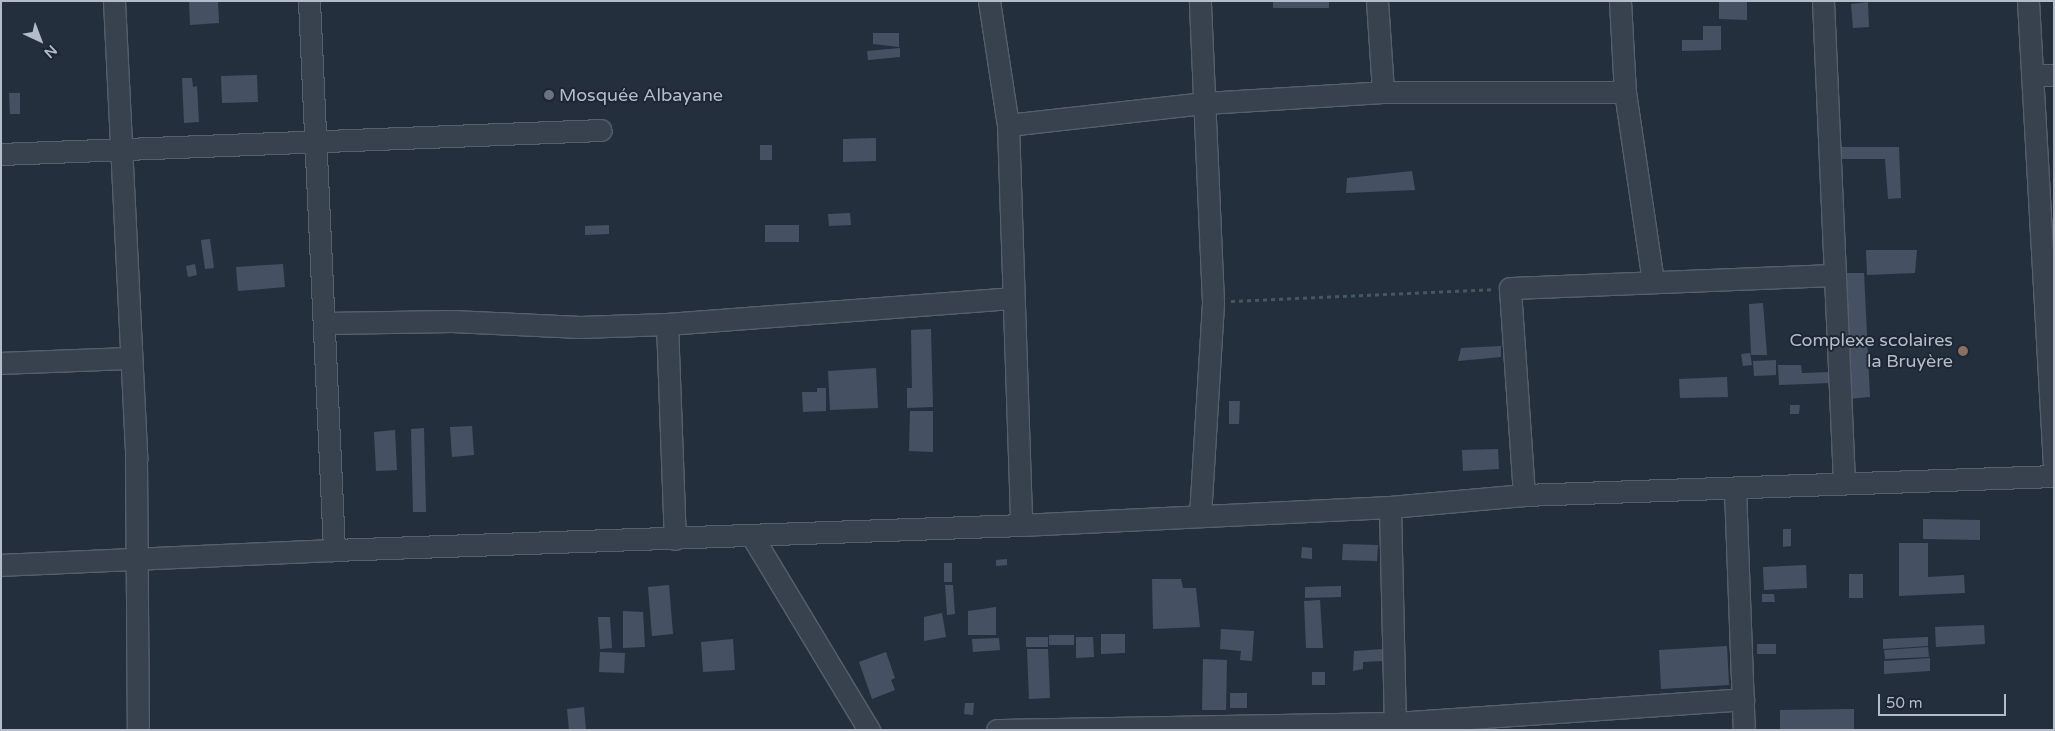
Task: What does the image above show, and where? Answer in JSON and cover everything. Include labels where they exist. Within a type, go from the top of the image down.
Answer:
[{"type":"street","points":[[114,1],[139,558],[138,730]]},
{"type":"street","points":[[309,1],[334,550]]},
{"type":"street","points":[[989,1],[1008,125],[1011,298],[1021,525]]},
{"type":"street","points":[[1200,1],[1213,302],[1200,516]]},
{"type":"street","points":[[1377,1],[1383,92]]},
{"type":"street","points":[[1620,1],[1625,92],[1653,282]]},
{"type":"street","points":[[1823,1],[1844,483]]},
{"type":"street","points":[[2028,1],[2054,462]]},
{"type":"street","points":[[2032,75],[2054,75]]},
{"type":"street","points":[[1008,125],[1205,103],[1383,92],[1625,92]]},
{"type":"street","points":[[1,154],[601,130]]},
{"type":"street","points":[[1524,496],[1510,288],[1835,275]]},
{"type":"street","points":[[325,323],[508,322],[580,327],[667,324],[1011,298]]},
{"type":"street","points":[[667,324],[676,538]]},
{"type":"street","points":[[1,363],[131,358]]},
{"type":"street","points":[[1,565],[334,550],[1021,525],[1390,507],[1524,496],[2054,476]]},
{"type":"street","points":[[1735,489],[1744,730]]},
{"type":"street","points":[[1390,507],[1396,722]]},
{"type":"street","points":[[752,536],[869,730]]},
{"type":"street","points":[[997,730],[1396,722],[1743,699]]},
{"type":"path","points":[[1213,302],[1510,288]]},
{"type":"building","points":[[189,1],[218,1],[219,23],[190,25]]},
{"type":"building","points":[[1273,1],[1329,1],[1329,8],[1273,8]]},
{"type":"building","points":[[1719,1],[1747,1],[1747,20],[1719,19]]},
{"type":"building","points":[[1868,2],[1869,27],[1853,28],[1851,4]]},
{"type":"building","points":[[1703,26],[1721,26],[1721,50],[1682,51],[1682,40],[1703,40]]},
{"type":"building","points":[[873,33],[899,33],[899,47],[873,44]]},
{"type":"building","points":[[900,48],[900,57],[868,60],[867,51]]},
{"type":"building","points":[[257,75],[258,102],[222,103],[221,76]]},
{"type":"building","points":[[182,78],[192,78],[193,87],[197,86],[199,122],[184,123]]},
{"type":"building","points":[[9,93],[20,93],[20,114],[10,114]]},
{"type":"building","points":[[876,138],[876,161],[843,162],[843,139]]},
{"type":"building","points":[[760,145],[772,145],[772,160],[760,160]]},
{"type":"building","points":[[1838,147],[1899,147],[1901,198],[1888,199],[1885,159],[1839,159]]},
{"type":"building","points":[[1412,171],[1415,190],[1346,193],[1347,178]]},
{"type":"building","points":[[850,213],[851,225],[829,226],[828,214]]},
{"type":"building","points":[[609,225],[609,234],[585,235],[585,226]]},
{"type":"building","points":[[765,225],[799,225],[799,242],[765,242]]},
{"type":"building","points":[[210,239],[214,268],[205,269],[201,240]]},
{"type":"building","points":[[1866,250],[1917,250],[1915,273],[1867,275]]},
{"type":"building","points":[[195,264],[197,275],[188,277],[186,266]]},
{"type":"building","points":[[283,264],[285,287],[238,291],[236,267]]},
{"type":"building","points":[[1843,273],[1864,273],[1870,397],[1847,399]]},
{"type":"building","points":[[1763,303],[1767,355],[1751,355],[1749,304]]},
{"type":"building","points":[[931,329],[933,407],[907,408],[907,388],[912,388],[911,330]]},
{"type":"building","points":[[1501,346],[1501,357],[1458,361],[1461,348]]},
{"type":"building","points":[[1750,353],[1752,365],[1743,366],[1741,354]]},
{"type":"building","points":[[1776,360],[1776,375],[1754,376],[1753,361]]},
{"type":"building","points":[[1778,365],[1801,365],[1802,373],[1830,372],[1831,383],[1779,385]]},
{"type":"building","points":[[876,368],[878,408],[830,410],[828,371]]},
{"type":"building","points":[[1727,377],[1728,397],[1680,398],[1679,379]]},
{"type":"building","points":[[817,388],[826,388],[826,411],[803,412],[802,392],[817,392]]},
{"type":"building","points":[[1229,401],[1240,401],[1239,424],[1229,424]]},
{"type":"building","points":[[1790,405],[1800,405],[1799,414],[1790,414]]},
{"type":"building","points":[[910,411],[933,411],[933,452],[909,451]]},
{"type":"building","points":[[472,426],[474,455],[452,457],[450,427]]},
{"type":"building","points":[[424,428],[426,512],[413,512],[411,429]]},
{"type":"building","points":[[395,430],[397,470],[376,471],[374,432]]},
{"type":"building","points":[[1498,449],[1499,469],[1463,471],[1462,450]]},
{"type":"building","points":[[1923,519],[1980,520],[1980,540],[1923,539]]},
{"type":"building","points":[[1783,529],[1791,529],[1791,546],[1783,547]]},
{"type":"building","points":[[1899,543],[1928,543],[1928,577],[1964,575],[1965,593],[1899,596]]},
{"type":"building","points":[[1343,544],[1378,545],[1377,561],[1342,560]]},
{"type":"building","points":[[1302,547],[1312,548],[1312,559],[1301,558]]},
{"type":"building","points":[[1007,559],[1007,565],[996,566],[996,560]]},
{"type":"building","points":[[944,563],[952,563],[952,582],[944,582]]},
{"type":"building","points":[[1806,565],[1807,588],[1764,590],[1763,567]]},
{"type":"building","points":[[1849,574],[1863,574],[1863,598],[1849,598]]},
{"type":"building","points":[[1152,579],[1181,579],[1183,588],[1196,588],[1200,627],[1153,629]]},
{"type":"building","points":[[669,585],[673,634],[652,636],[648,587]]},
{"type":"building","points":[[945,585],[953,585],[955,614],[947,615]]},
{"type":"building","points":[[1341,586],[1341,597],[1305,598],[1305,587]]},
{"type":"building","points":[[1762,594],[1774,594],[1775,602],[1762,602]]},
{"type":"building","points":[[1320,600],[1323,648],[1306,648],[1304,601]]},
{"type":"building","points":[[996,607],[996,635],[968,635],[968,611]]},
{"type":"building","points":[[623,611],[643,612],[645,647],[623,648]]},
{"type":"building","points":[[942,613],[946,637],[924,641],[924,617]]},
{"type":"building","points":[[598,617],[610,617],[612,648],[600,649]]},
{"type":"building","points":[[1984,625],[1985,644],[1936,647],[1935,627]]},
{"type":"building","points":[[1221,629],[1254,631],[1252,661],[1240,660],[1241,651],[1220,649]]},
{"type":"building","points":[[1101,634],[1125,634],[1125,653],[1101,654]]},
{"type":"building","points":[[1049,635],[1074,635],[1074,645],[1049,645]]},
{"type":"building","points":[[1026,637],[1048,637],[1048,647],[1026,647]]},
{"type":"building","points":[[1076,637],[1093,637],[1094,657],[1076,658]]},
{"type":"building","points":[[1928,637],[1928,646],[1883,649],[1883,639]]},
{"type":"building","points":[[999,638],[1000,650],[973,652],[972,639]]},
{"type":"building","points":[[733,639],[735,670],[703,672],[701,642]]},
{"type":"building","points":[[1757,644],[1776,644],[1776,654],[1757,654]]},
{"type":"building","points":[[1727,646],[1729,685],[1661,689],[1659,650]]},
{"type":"building","points":[[1928,647],[1929,657],[1885,659],[1884,650]]},
{"type":"building","points":[[1027,649],[1048,649],[1050,698],[1029,699]]},
{"type":"building","points":[[1383,649],[1384,661],[1363,662],[1363,669],[1353,671],[1354,651]]},
{"type":"building","points":[[600,652],[625,653],[624,673],[599,672]]},
{"type":"building","points":[[886,652],[895,678],[891,680],[895,690],[872,699],[859,662]]},
{"type":"building","points":[[1930,658],[1930,671],[1884,674],[1884,661]]},
{"type":"building","points":[[1203,659],[1227,660],[1226,710],[1202,710]]},
{"type":"building","points":[[1312,672],[1325,672],[1325,685],[1312,685]]},
{"type":"building","points":[[1230,693],[1247,693],[1247,708],[1230,708]]},
{"type":"building","points":[[965,703],[974,703],[973,715],[964,714]]},
{"type":"building","points":[[584,707],[586,730],[569,730],[567,709]]},
{"type":"building","points":[[1854,709],[1854,730],[1780,730],[1780,710]]},
{"type":"place","name":"Mosquée Albayane","points":[[549,95]]},
{"type":"place","name":"Complexe scolaires la Bruyère","points":[[1963,351]]}]
